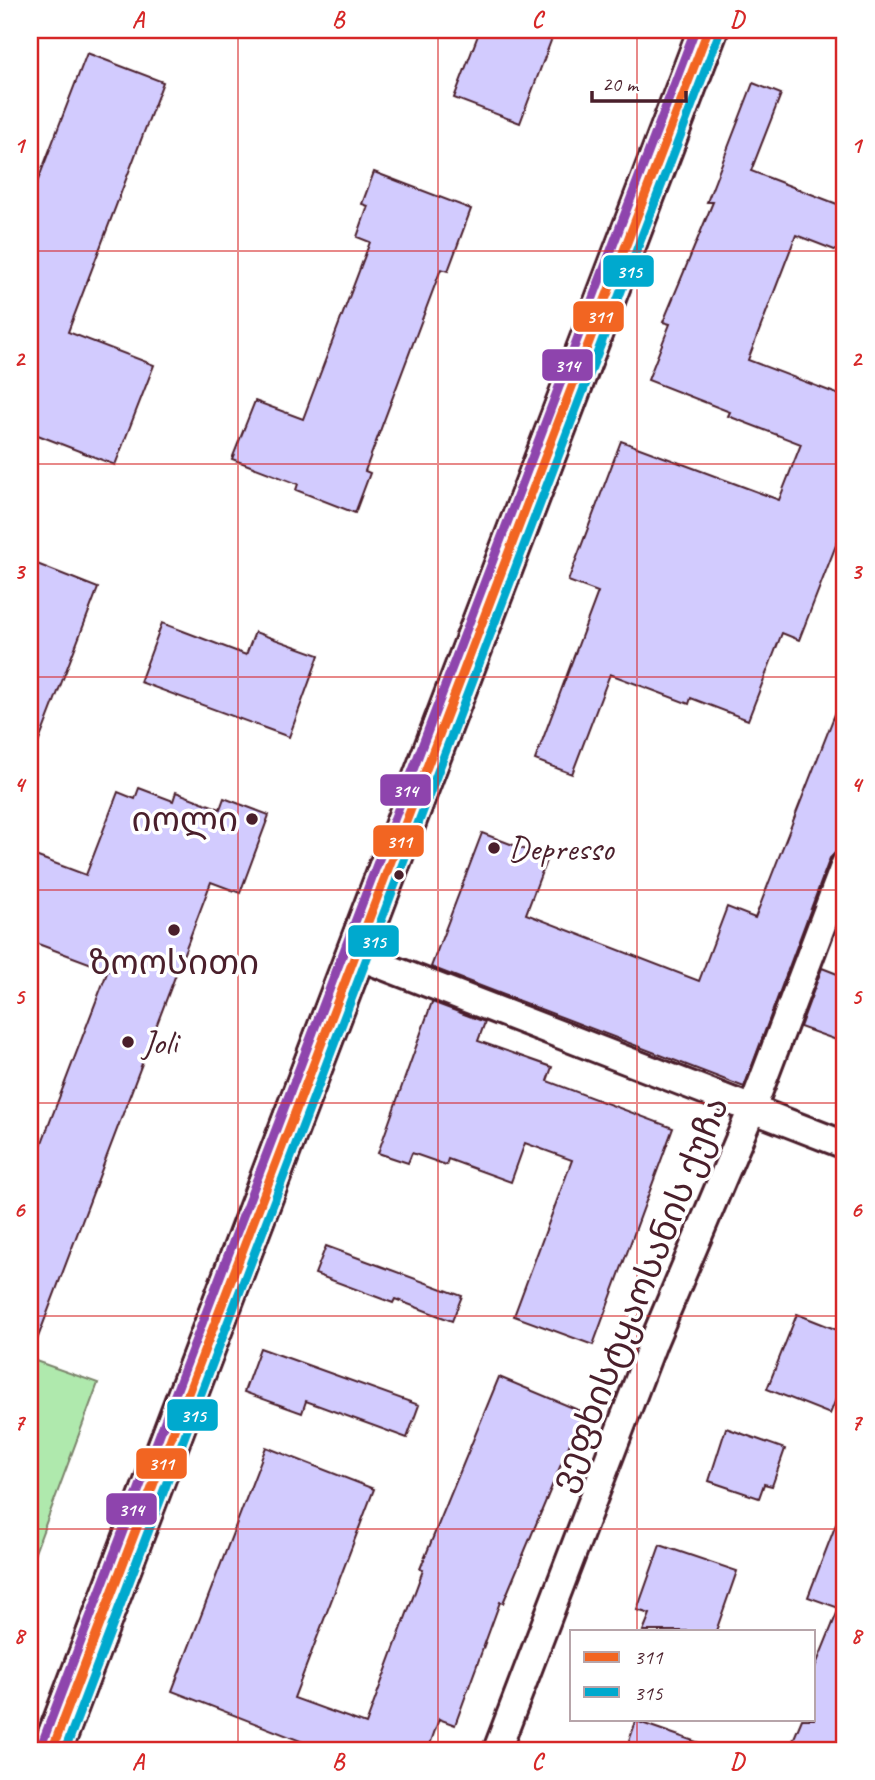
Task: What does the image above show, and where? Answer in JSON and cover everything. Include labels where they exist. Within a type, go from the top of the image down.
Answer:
[{"type":"main road","points":[[52,1750],[708,30]]},
{"type":"street","name":"ვეფხისტყაოსანის ქუჩა","points":[[497,1750],[653,1343],[752,1109],[845,864]]},
{"type":"street","points":[[355,955],[845,1145]]},
{"type":"green space","points":[[30,1359],[98,1383],[30,1566]]},
{"type":"building","points":[[480,30],[555,30],[520,123],[454,98]]},
{"type":"building","points":[[87,53],[163,82],[68,332],[154,365],[115,465],[30,432],[30,201]]},
{"type":"building","points":[[753,83],[781,94],[751,171],[845,207],[845,254],[796,235],[748,360],[845,397],[845,522],[799,640],[782,633],[748,720],[691,698],[689,704],[610,674],[572,774],[535,760],[598,592],[568,581],[621,441],[779,500],[801,444],[728,416],[730,412],[648,380],[670,324],[663,322],[713,202],[707,202]]},
{"type":"building","points":[[374,172],[471,209],[448,271],[441,269],[365,471],[370,473],[355,513],[296,490],[298,484],[232,459],[255,401],[303,419],[370,242],[357,237],[368,206],[362,204]]},
{"type":"building","points":[[37,564],[98,588],[30,759],[30,582]]},
{"type":"building","points":[[162,623],[246,655],[255,632],[319,655],[289,737],[140,682]]},
{"type":"building","points":[[844,691],[845,834],[839,850],[830,858],[744,1087],[431,967],[482,833],[547,858],[526,914],[699,981],[727,907],[755,918]]},
{"type":"building","points":[[139,788],[173,801],[176,792],[220,809],[224,798],[269,815],[240,893],[211,882],[32,1353],[30,1174],[108,970],[30,941],[30,854],[86,875],[118,792],[135,799]]},
{"type":"building","points":[[822,968],[845,977],[845,1043],[800,1027]]},
{"type":"building","points":[[432,1002],[485,1022],[478,1041],[552,1067],[547,1081],[673,1128],[593,1345],[514,1316],[572,1160],[525,1143],[511,1182],[448,1159],[446,1165],[412,1153],[408,1163],[378,1153]]},
{"type":"building","points":[[326,1246],[462,1296],[452,1321],[395,1299],[393,1303],[315,1274]]},
{"type":"building","points":[[797,1314],[845,1333],[845,1376],[830,1414],[767,1389]]},
{"type":"building","points":[[260,1348],[419,1405],[407,1438],[306,1401],[302,1413],[244,1392]]},
{"type":"building","points":[[499,1377],[583,1412],[503,1603],[500,1602],[455,1725],[439,1719],[428,1750],[309,1750],[311,1745],[172,1691],[266,1447],[374,1489],[294,1698],[366,1724],[423,1570],[420,1569]]},
{"type":"building","points":[[726,1428],[785,1449],[772,1486],[764,1484],[759,1498],[709,1481]]},
{"type":"building","points":[[843,1506],[845,1750],[789,1750],[802,1720],[816,1720],[816,1665],[839,1608],[808,1597]]},
{"type":"building","points":[[660,1545],[737,1571],[716,1630],[643,1630],[650,1614],[637,1610]]},
{"type":"building","points":[[636,1721],[708,1746],[708,1750],[626,1750]]},
{"type":"transit line","name":"314","points":[[41,1746],[695,30]]},
{"type":"transit line","name":"311","points":[[52,1750],[708,30]]},
{"type":"transit line","name":"315","points":[[65,1750],[719,34]]},
{"type":"place","name":"იოლი","points":[[252,819]]},
{"type":"place","name":"Depresso","points":[[494,848]]},
{"type":"place","name":"ზოოსითი","points":[[174,930]]},
{"type":"place","name":"Joli","points":[[128,1042]]}]
